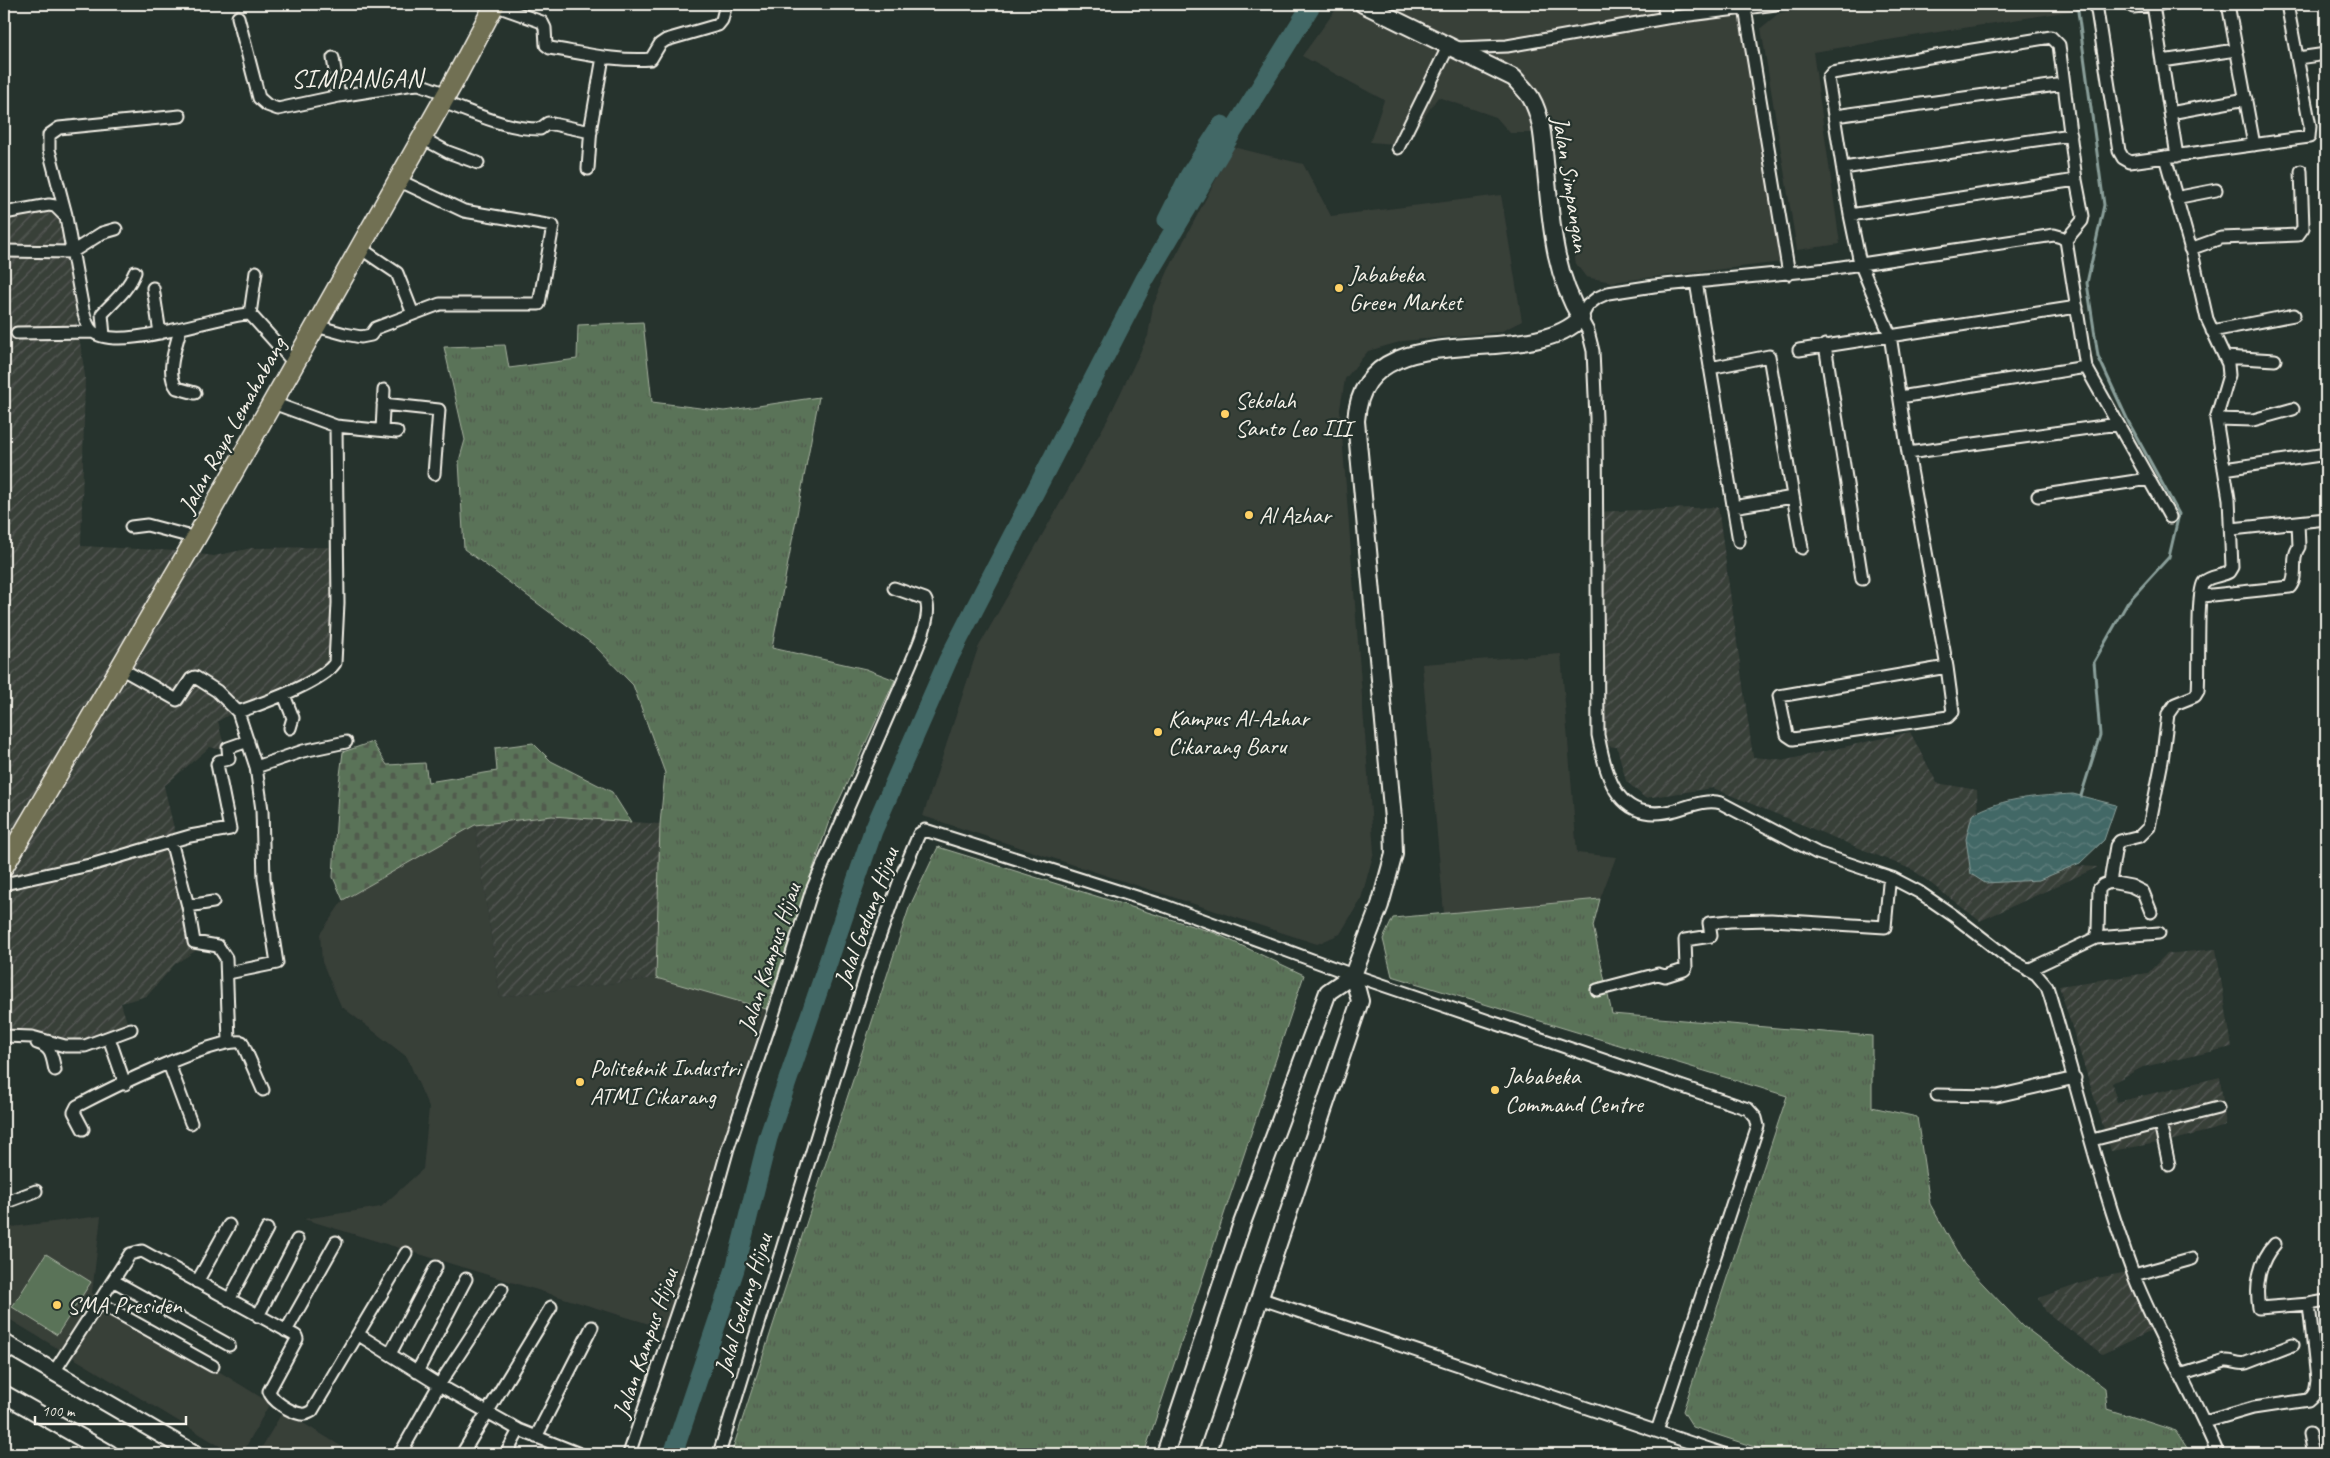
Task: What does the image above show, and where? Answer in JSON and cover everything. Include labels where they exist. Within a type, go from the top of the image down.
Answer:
[{"type":"main road","name":"Jalan Raya Lemahabang","points":[[4,866],[273,403],[422,138],[494,5]]},
{"type":"street","points":[[494,5],[542,22],[545,28],[546,45],[550,48],[603,56],[651,59],[660,44],[666,40],[718,25],[722,20],[726,4]]},
{"type":"street","name":"Jalan Simpangan","points":[[1364,4],[1453,46],[1514,78],[1531,98],[1540,120],[1555,241],[1561,272],[1570,300],[1581,318]]},
{"type":"street","points":[[1663,4],[1666,18]]},
{"type":"street","points":[[1398,148],[1453,46],[1507,46],[1666,18],[1776,4]]},
{"type":"street","points":[[2096,4],[2119,151],[2123,158],[2130,162],[2309,138],[2310,126],[2287,4]]},
{"type":"street","points":[[2133,7],[2157,4],[2162,61],[2177,156]]},
{"type":"street","points":[[2228,4],[2254,145]]},
{"type":"street","points":[[1745,8],[1789,274]]},
{"type":"street","points":[[238,17],[260,98],[266,105],[278,109],[393,86],[419,84],[495,122],[540,129],[548,123],[591,132]]},
{"type":"street","points":[[1947,667],[1779,696],[1786,736],[1793,739],[1948,717],[1953,712],[1947,667],[1908,453],[1890,335],[1860,264],[1850,215],[1828,78],[1832,73],[2051,37],[2059,45],[2076,180],[2083,216],[2082,221],[2066,240]]},
{"type":"street","points":[[2162,61],[2236,50]]},
{"type":"street","points":[[2298,58],[2326,54]]},
{"type":"street","points":[[588,169],[591,132],[603,56]]},
{"type":"street","points":[[333,58],[339,96]]},
{"type":"street","points":[[1835,116],[2064,84]]},
{"type":"street","points":[[2170,113],[2246,99]]},
{"type":"street","points":[[99,334],[87,324],[83,310],[66,217],[49,150],[49,135],[52,131],[59,128],[180,116]]},
{"type":"street","points":[[1843,168],[2071,135]]},
{"type":"street","points":[[422,138],[448,152],[478,163]]},
{"type":"street","points":[[2110,882],[2116,846],[2120,841],[2140,836],[2149,827],[2162,761],[2168,714],[2175,704],[2194,696],[2198,691],[2198,646],[2203,582],[2227,574],[2232,569],[2232,529],[2216,419],[2229,374],[2224,357],[2212,331],[2165,158]]},
{"type":"street","points":[[2190,249],[2221,238],[2298,235],[2303,228],[2301,171]]},
{"type":"street","points":[[316,326],[362,337],[371,335],[376,328],[440,304],[539,304],[553,226],[464,211],[398,180]]},
{"type":"street","points":[[1850,215],[2076,180]]},
{"type":"street","points":[[2175,198],[2216,190]]},
{"type":"street","points":[[4,213],[49,205],[55,206],[66,217]]},
{"type":"street","points":[[4,251],[72,252],[94,237],[116,229]]},
{"type":"street","points":[[1165,1454],[1241,1226],[1328,992],[1353,975],[1380,905],[1394,854],[1395,843],[1367,519],[1356,421],[1363,393],[1378,372],[1390,363],[1407,356],[1434,350],[1542,337],[1566,329],[1581,318],[1588,305],[1608,293],[1696,282],[1789,274],[2054,235],[2062,236],[2066,240],[2086,367],[2170,517]]},
{"type":"street","points":[[360,248],[397,273],[403,284],[413,314]]},
{"type":"street","points":[[99,334],[102,314],[122,294],[131,282],[135,272]]},
{"type":"street","points":[[250,314],[256,272]]},
{"type":"street","points":[[1696,282],[1738,541]]},
{"type":"street","points":[[153,288],[160,332]]},
{"type":"street","points":[[1799,350],[2077,307]]},
{"type":"street","points":[[17,333],[136,336],[180,330],[233,315],[250,314]]},
{"type":"street","points":[[250,314],[295,364]]},
{"type":"street","points":[[2212,331],[2294,315]]},
{"type":"street","points":[[1581,318],[1591,342],[1595,399],[1598,735],[1608,773],[1618,796],[1632,808],[1649,814],[1665,813],[1709,802],[1721,803],[1817,853],[1892,878],[1919,892],[1954,916],[1993,948],[2036,974],[2047,987],[2134,1275],[2218,1454]]},
{"type":"street","points":[[180,330],[172,363],[173,381],[177,388],[195,393]]},
{"type":"street","points":[[1825,345],[1862,579]]},
{"type":"street","points":[[1710,368],[1769,356],[1802,548]]},
{"type":"street","points":[[2224,357],[2275,360]]},
{"type":"street","points":[[1900,396],[2086,367]]},
{"type":"street","points":[[382,430],[384,390]]},
{"type":"street","points":[[273,403],[336,426],[397,432]]},
{"type":"street","points":[[383,404],[439,410],[434,474]]},
{"type":"street","points":[[2216,419],[2253,420],[2293,409]]},
{"type":"street","points":[[1908,453],[2118,424]]},
{"type":"street","points":[[238,712],[284,695],[324,672],[335,663],[338,603],[336,426]]},
{"type":"street","points":[[2224,468],[2320,455]]},
{"type":"street","points":[[2038,496],[2149,479]]},
{"type":"street","points":[[1733,507],[1793,497]]},
{"type":"street","points":[[2232,529],[2326,519]]},
{"type":"street","points":[[2202,596],[2290,587],[2293,582],[2295,552],[2299,547],[2298,522]]},
{"type":"street","points":[[131,527],[147,525],[196,538]]},
{"type":"street","name":"Jalan Kampus Hijau","points":[[629,1454],[707,1223],[728,1148],[772,1018],[812,890],[907,672],[929,610],[925,599],[894,588]]},
{"type":"street","points":[[120,668],[177,700],[190,678],[194,677],[217,691],[238,712],[256,767],[262,810],[264,878],[277,963],[228,973]]},
{"type":"street","points":[[284,695],[293,718],[290,728]]},
{"type":"street","points":[[4,884],[94,864],[171,841],[230,829],[217,764],[220,761],[229,759],[228,748],[248,741]]},
{"type":"street","points":[[256,767],[303,751],[346,742]]},
{"type":"street","name":"Jalal Gedung Hijau","points":[[719,1454],[869,966],[901,877],[921,832],[928,831],[1165,906],[1353,975]]},
{"type":"street","points":[[171,841],[188,906],[194,942],[218,946],[226,958],[229,1041]]},
{"type":"street","points":[[1598,990],[1658,974],[1665,976],[1684,970],[1686,968],[1685,940],[1711,936],[1709,923],[1730,920],[1771,920],[1885,927],[1888,890],[1892,878]]},
{"type":"street","points":[[2096,938],[2099,889],[2103,884],[2110,882],[2131,886],[2143,892],[2151,912]]},
{"type":"street","points":[[188,906],[213,902]]},
{"type":"street","points":[[2028,970],[2096,938],[2159,933]]},
{"type":"street","points":[[1207,1454],[1360,1001],[1353,975]]},
{"type":"street","points":[[1353,975],[1748,1109],[1754,1113],[1758,1126],[1657,1431]]},
{"type":"street","points":[[4,1037],[32,1037],[65,1046],[85,1046],[131,1029]]},
{"type":"street","points":[[4,1037],[44,1045],[51,1051],[55,1070]]},
{"type":"street","points":[[108,1038],[125,1084]]},
{"type":"street","points":[[83,1129],[74,1112],[75,1108],[169,1064],[229,1041],[242,1042],[263,1090]]},
{"type":"street","points":[[169,1064],[191,1123]]},
{"type":"street","points":[[1937,1095],[1997,1096],[2075,1078]]},
{"type":"street","points":[[2092,1140],[2218,1108]]},
{"type":"street","points":[[2160,1124],[2169,1166]]},
{"type":"street","points":[[4,1203],[36,1191]]},
{"type":"street","points":[[197,1282],[228,1225]]},
{"type":"street","points":[[229,1300],[267,1229]]},
{"type":"street","points":[[258,1316],[297,1240]]},
{"type":"street","points":[[286,1331],[336,1242]]},
{"type":"street","points":[[2275,1244],[2264,1261],[2258,1280],[2258,1308],[2326,1301]]},
{"type":"street","points":[[54,1372],[130,1254],[142,1251],[296,1336],[297,1340],[269,1391],[270,1395],[281,1404],[301,1414],[312,1411],[359,1335],[406,1253]]},
{"type":"street","points":[[2134,1275],[2192,1259]]},
{"type":"street","points":[[390,1354],[436,1268]]},
{"type":"street","points":[[417,1372],[466,1279]]},
{"type":"street","points":[[114,1281],[229,1345]]},
{"type":"street","points":[[400,1454],[439,1385],[502,1289]]},
{"type":"street","points":[[1259,1298],[1724,1454]]},
{"type":"street","points":[[100,1303],[213,1366]]},
{"type":"street","points":[[2204,1422],[2253,1408],[2308,1400],[2313,1396],[2316,1391],[2317,1380],[2309,1304]]},
{"type":"street","points":[[462,1454],[551,1307]]},
{"type":"street","points":[[536,1437],[592,1327]]},
{"type":"street","points":[[359,1335],[417,1372],[519,1430],[565,1452],[580,1454]]},
{"type":"street","points":[[4,1343],[195,1454]]},
{"type":"street","points":[[2180,1375],[2225,1361],[2232,1360],[2240,1364],[2246,1363],[2292,1345]]},
{"type":"street","points":[[4,1394],[110,1454]]},
{"type":"street","points":[[506,1454],[519,1430]]},
{"type":"street","points":[[2309,1434],[2313,1454]]},
{"type":"shaded area","points":[[1340,4],[1576,4],[1580,6],[1593,4],[1680,4],[1682,11],[1742,5],[1782,262],[1612,282],[1586,277],[1576,264],[1554,128],[1536,133],[1510,133],[1496,117],[1438,97],[1405,145],[1370,142],[1384,100],[1302,56]]},
{"type":"shaded area","points":[[1836,4],[2082,4],[2083,9],[1813,52],[1840,244],[1797,250],[1761,28],[1779,13]]},
{"type":"shaded area","name":"Kampus Al-Azhar Cikarang Baru","points":[[1233,147],[1303,164],[1331,216],[1501,195],[1522,321],[1500,332],[1403,341],[1368,351],[1345,379],[1340,409],[1374,852],[1361,899],[1340,934],[1317,944],[923,816],[978,648],[1108,419],[1148,336],[1153,306],[1168,271]]},
{"type":"shaded area","points":[[60,208],[85,376],[81,546],[176,551],[214,556],[252,548],[339,547],[333,660],[286,695],[239,709],[218,721],[225,751],[210,747],[164,786],[176,837],[197,950],[175,964],[147,996],[121,1003],[129,1029],[88,1043],[4,1027],[4,216]]},
{"type":"shaded area","points":[[1718,507],[1753,757],[1786,760],[1910,732],[1937,783],[1977,790],[1980,878],[2055,865],[2098,867],[1980,921],[1913,870],[1713,788],[1645,798],[1626,781],[1617,747],[1596,745],[1593,512]]},
{"type":"shaded area","points":[[1561,654],[1577,853],[1616,857],[1600,899],[1444,913],[1422,664]]},
{"type":"shaded area","points":[[552,816],[660,824],[656,978],[500,997],[475,825]]},
{"type":"shaded area","name":"Politeknik Industri ATMI Cikarang","points":[[475,825],[500,997],[656,978],[766,1009],[698,1228],[669,1330],[304,1219],[381,1207],[423,1169],[429,1108],[407,1057],[341,1006],[322,962],[320,934],[343,900]]},
{"type":"shaded area","points":[[2216,949],[2232,1047],[2143,1067],[2112,1083],[2117,1102],[2220,1077],[2226,1126],[2174,1140],[2111,1151],[2059,986],[2148,973],[2166,954]]},
{"type":"shaded area","name":"SMA Presiden","points":[[101,1216],[92,1293],[270,1403],[242,1454],[233,1454],[4,1316],[4,1228]]},
{"type":"shaded area","points":[[2128,1272],[2154,1330],[2102,1354],[2046,1312],[2039,1298],[2097,1278]]},
{"type":"shaded area","points":[[283,1411],[354,1454],[258,1454]]},
{"type":"green space","points":[[643,322],[652,402],[724,411],[819,397],[772,648],[866,669],[895,680],[828,824],[766,1009],[656,978],[660,824],[665,773],[633,685],[594,645],[464,549],[459,461],[465,440],[444,347],[505,345],[509,368],[577,359],[578,325]]},
{"type":"green space","points":[[372,742],[387,765],[425,763],[428,782],[497,771],[495,748],[533,743],[551,761],[612,792],[631,822],[552,816],[475,825],[343,900],[333,877],[338,791],[343,752]]},
{"type":"green space","points":[[938,847],[1215,933],[1304,975],[1144,1454],[731,1454],[909,908]]},
{"type":"green space","points":[[1600,899],[1593,926],[1612,1014],[1872,1036],[1872,1107],[1917,1117],[1930,1204],[1964,1264],[2023,1326],[2105,1388],[2107,1409],[2176,1431],[2191,1454],[1776,1454],[1693,1427],[1683,1411],[1787,1096],[1392,976],[1383,939],[1393,918]]},
{"type":"green space","points":[[46,1254],[91,1282],[57,1335],[12,1307]]},
{"type":"water","points":[[2073,794],[2116,805],[2104,840],[2080,863],[2039,880],[1985,883],[1971,874],[1966,839],[1972,815],[1996,804],[2021,798]]},
{"type":"waterway","points":[[673,1454],[735,1269],[768,1138],[873,831],[948,660],[1145,279],[1233,131],[1312,4]]},
{"type":"waterway","points":[[2077,4],[2104,205],[2087,283],[2098,356],[2129,423],[2179,514],[2169,557],[2128,602],[2094,662],[2100,735],[2081,796]]},
{"type":"waterway","points":[[1167,220],[1189,176],[1222,125]]},
{"type":"place","name":"Jababeka Green Market","points":[[1339,288]]},
{"type":"place","name":"Sekolah Santo Leo III","points":[[1225,414]]},
{"type":"place","name":"Al Azhar","points":[[1249,515]]},
{"type":"place","name":"Kampus Al-Azhar Cikarang Baru","points":[[1158,732]]},
{"type":"place","name":"Politeknik Industri ATMI Cikarang","points":[[580,1082]]},
{"type":"place","name":"Jababeka Command Centre","points":[[1495,1090]]},
{"type":"place","name":"SMA Presiden","points":[[57,1305]]},
{"type":"district","name":"SIMPANGAN","points":[[357,78]]}]
